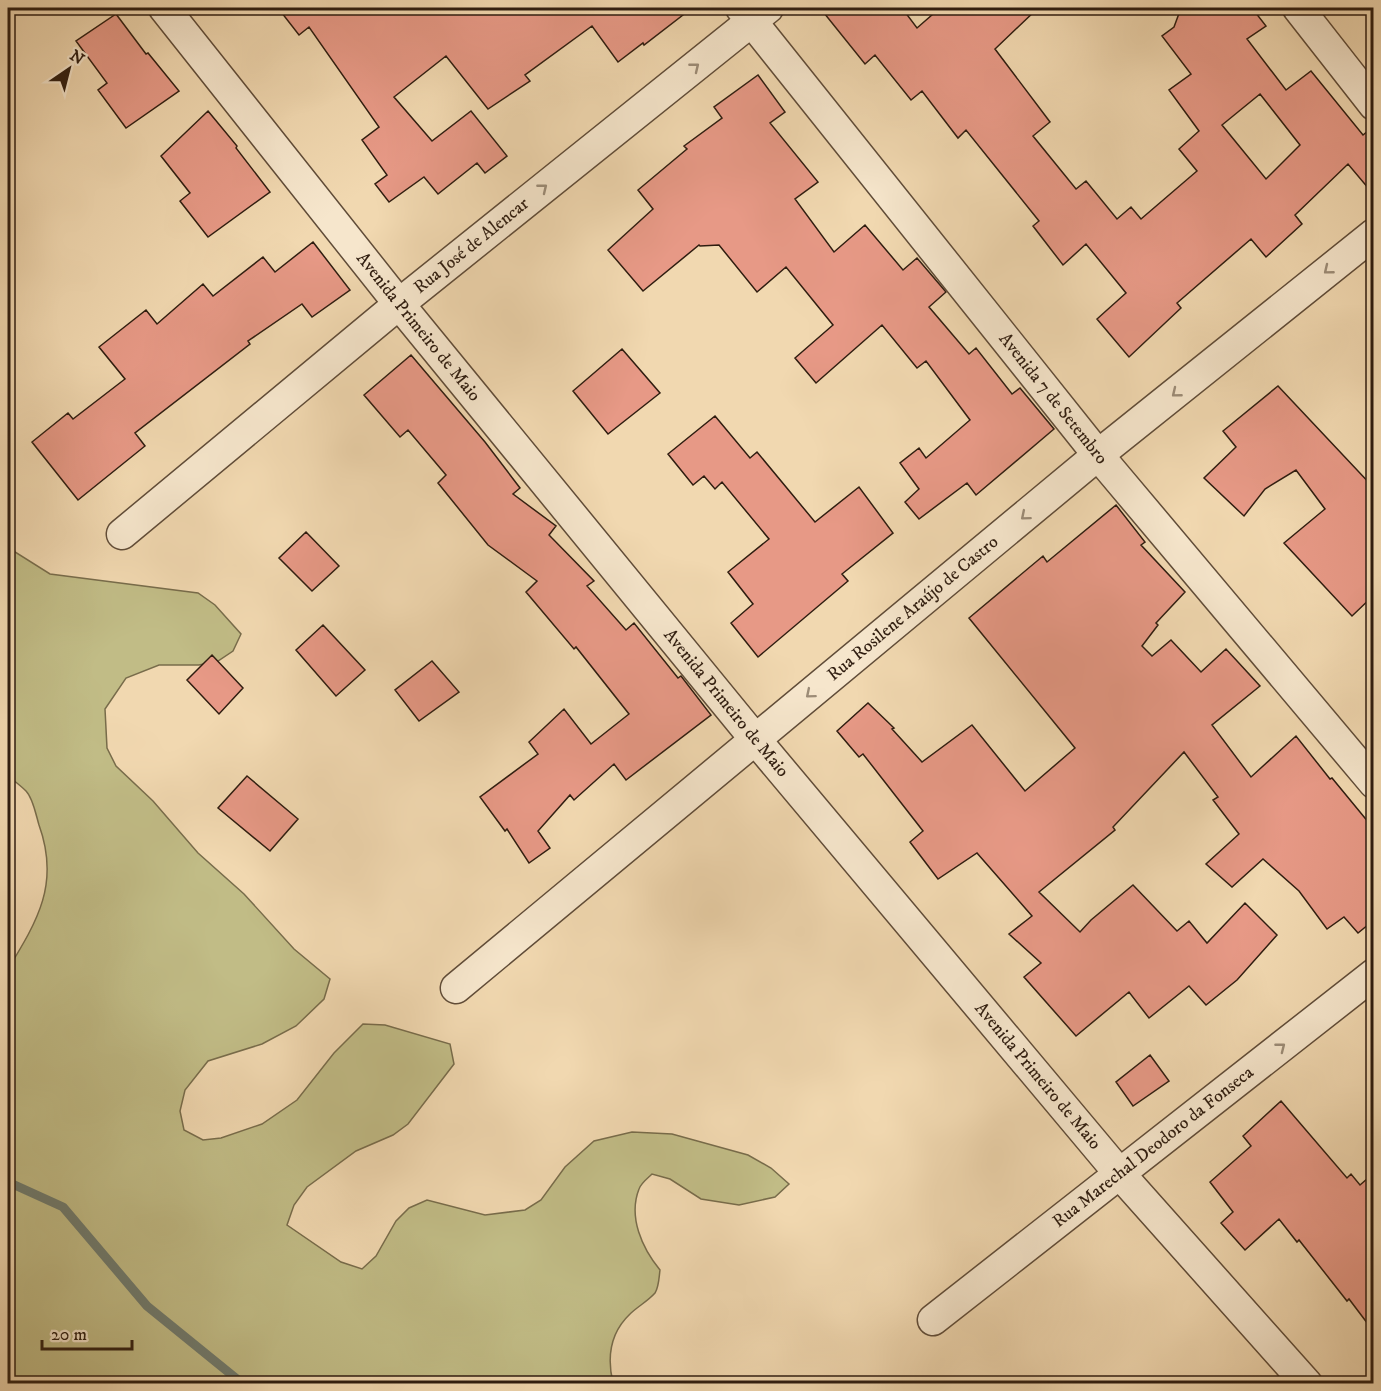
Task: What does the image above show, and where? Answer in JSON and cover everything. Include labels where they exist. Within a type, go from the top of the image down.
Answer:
[{"type":"street","name":"Avenida Primeiro de Maio","points":[[164,8],[399,304],[755,739],[1119,1173],[1307,1383]]},
{"type":"street","points":[[1298,8],[1374,105]]},
{"type":"street","name":"Rua José de Alencar","points":[[122,534],[754,12]]},
{"type":"street","name":"Avenida 7 de Setembro","points":[[754,12],[1098,455],[1374,783]]},
{"type":"street","name":"Rua Rosilene Araújo de Castro","points":[[456,988],[1098,455],[1374,234]]},
{"type":"street","name":"Rua Marechal Deodoro da Fonseca","points":[[933,1320],[1374,974]]},
{"type":"shaded area","points":[[8,535],[15,552],[50,574],[198,593],[215,605],[241,634],[233,651],[218,661],[199,665],[159,665],[126,678],[105,709],[107,748],[116,766],[153,801],[198,853],[244,894],[294,949],[330,979],[324,999],[296,1026],[262,1044],[208,1061],[185,1090],[180,1111],[184,1130],[203,1140],[221,1138],[262,1124],[297,1100],[334,1053],[363,1024],[385,1025],[450,1044],[454,1064],[408,1124],[393,1135],[356,1151],[307,1187],[294,1205],[287,1225],[341,1262],[362,1269],[376,1256],[396,1221],[409,1208],[427,1200],[485,1215],[525,1210],[541,1200],[565,1167],[594,1141],[632,1132],[672,1134],[748,1155],[771,1168],[789,1184],[775,1197],[739,1205],[701,1199],[670,1179],[652,1174],[643,1183],[636,1200],[636,1221],[643,1242],[660,1270],[659,1282],[655,1293],[630,1314],[618,1329],[610,1355],[613,1383],[8,1383],[8,969],[37,917],[43,900],[47,865],[45,846],[31,798],[8,776]]},
{"type":"building","points":[[278,8],[692,8],[618,62],[592,26],[525,75],[530,81],[488,109],[446,56],[394,97],[432,141],[471,111],[507,156],[485,173],[477,163],[438,194],[424,177],[389,202],[375,184],[387,175],[362,140],[379,127],[309,27],[299,35]]},
{"type":"building","points":[[820,8],[902,8],[917,28],[940,8],[1038,8],[995,49],[1050,122],[1033,136],[1076,189],[1086,181],[1117,219],[1131,207],[1141,219],[1197,171],[1179,149],[1199,131],[1169,90],[1191,74],[1162,36],[1174,27],[1181,8],[1252,8],[1266,26],[1247,39],[1286,90],[1311,71],[1363,135],[1374,126],[1374,195],[1348,164],[1295,215],[1302,224],[1266,257],[1251,239],[1177,303],[1181,308],[1129,357],[1097,319],[1126,293],[1086,244],[1063,265],[1033,226],[1039,221],[966,130],[958,138],[922,91],[911,100],[875,55],[865,64]],"holes":[[[1260,94],[1300,145],[1266,179],[1222,125]]]},
{"type":"building","points":[[116,14],[146,54],[148,53],[179,91],[126,128],[98,90],[107,83],[76,41]]},
{"type":"building","points":[[758,75],[785,112],[770,123],[818,182],[795,199],[834,252],[865,225],[903,270],[917,258],[946,292],[929,307],[969,354],[976,348],[1012,394],[1020,388],[1054,429],[976,495],[967,483],[919,519],[905,502],[919,489],[900,463],[919,448],[926,458],[970,420],[926,361],[917,368],[882,325],[816,383],[795,358],[833,325],[786,267],[757,292],[719,245],[699,245],[643,291],[608,250],[653,209],[638,190],[687,149],[684,146],[722,118],[714,107]]},
{"type":"building","points":[[208,111],[270,192],[208,237],[180,201],[190,193],[161,156]]},
{"type":"building","points":[[313,242],[350,290],[312,317],[302,304],[248,341],[250,344],[135,433],[145,446],[78,500],[32,442],[68,413],[73,419],[125,379],[99,347],[146,310],[157,324],[203,284],[213,296],[263,257],[275,272]]},
{"type":"building","points":[[622,349],[660,393],[608,434],[573,391]]},
{"type":"building","points":[[411,355],[485,442],[520,488],[513,494],[556,526],[549,535],[594,581],[587,586],[626,630],[634,623],[678,678],[681,676],[711,715],[626,780],[614,764],[574,800],[570,795],[538,831],[550,848],[529,863],[507,829],[505,831],[480,797],[538,754],[529,742],[564,709],[591,744],[629,714],[576,647],[574,649],[526,592],[537,581],[488,545],[438,483],[446,475],[408,430],[400,437],[364,395]]},
{"type":"building","points":[[1278,386],[1374,488],[1374,595],[1352,616],[1284,543],[1325,509],[1296,470],[1265,489],[1244,516],[1204,478],[1236,447],[1223,431]]},
{"type":"building","points":[[715,416],[750,458],[757,452],[815,522],[859,487],[893,533],[842,574],[848,581],[758,657],[731,623],[753,604],[728,572],[769,539],[722,482],[715,489],[704,476],[693,485],[668,454]]},
{"type":"building","points":[[1116,505],[1145,542],[1141,545],[1185,592],[1156,623],[1158,625],[1142,646],[1152,656],[1171,640],[1201,672],[1226,649],[1260,686],[1212,725],[1251,777],[1296,736],[1330,779],[1332,778],[1374,829],[1374,920],[1358,933],[1344,917],[1327,929],[1299,891],[1263,859],[1232,887],[1206,864],[1239,834],[1213,800],[1218,797],[1184,752],[1113,827],[1115,830],[1039,892],[1080,932],[1133,885],[1177,931],[1189,921],[1207,943],[1245,903],[1277,935],[1237,980],[1206,1005],[1189,986],[1149,1018],[1129,992],[1076,1036],[1024,977],[1041,963],[1009,934],[1032,916],[977,853],[938,879],[910,842],[923,831],[863,754],[859,757],[837,731],[868,703],[894,728],[892,729],[922,762],[972,725],[1025,791],[1075,748],[969,618],[1043,556],[1047,562]]},
{"type":"building","points":[[306,532],[339,566],[312,591],[279,558]]},
{"type":"building","points":[[323,625],[365,670],[336,696],[296,650]]},
{"type":"building","points":[[212,655],[243,688],[219,714],[187,680]]},
{"type":"building","points":[[432,661],[459,692],[419,721],[395,690]]},
{"type":"building","points":[[247,776],[298,819],[270,851],[218,808]]},
{"type":"building","points":[[1150,1055],[1169,1081],[1133,1106],[1116,1082]]},
{"type":"building","points":[[1281,1101],[1347,1178],[1351,1174],[1360,1185],[1374,1173],[1374,1332],[1349,1299],[1347,1301],[1299,1240],[1297,1242],[1279,1219],[1245,1250],[1221,1223],[1233,1212],[1210,1182],[1251,1146],[1243,1136]]},
{"type":"waterway","points":[[8,1182],[63,1207],[147,1306],[243,1384]]}]
